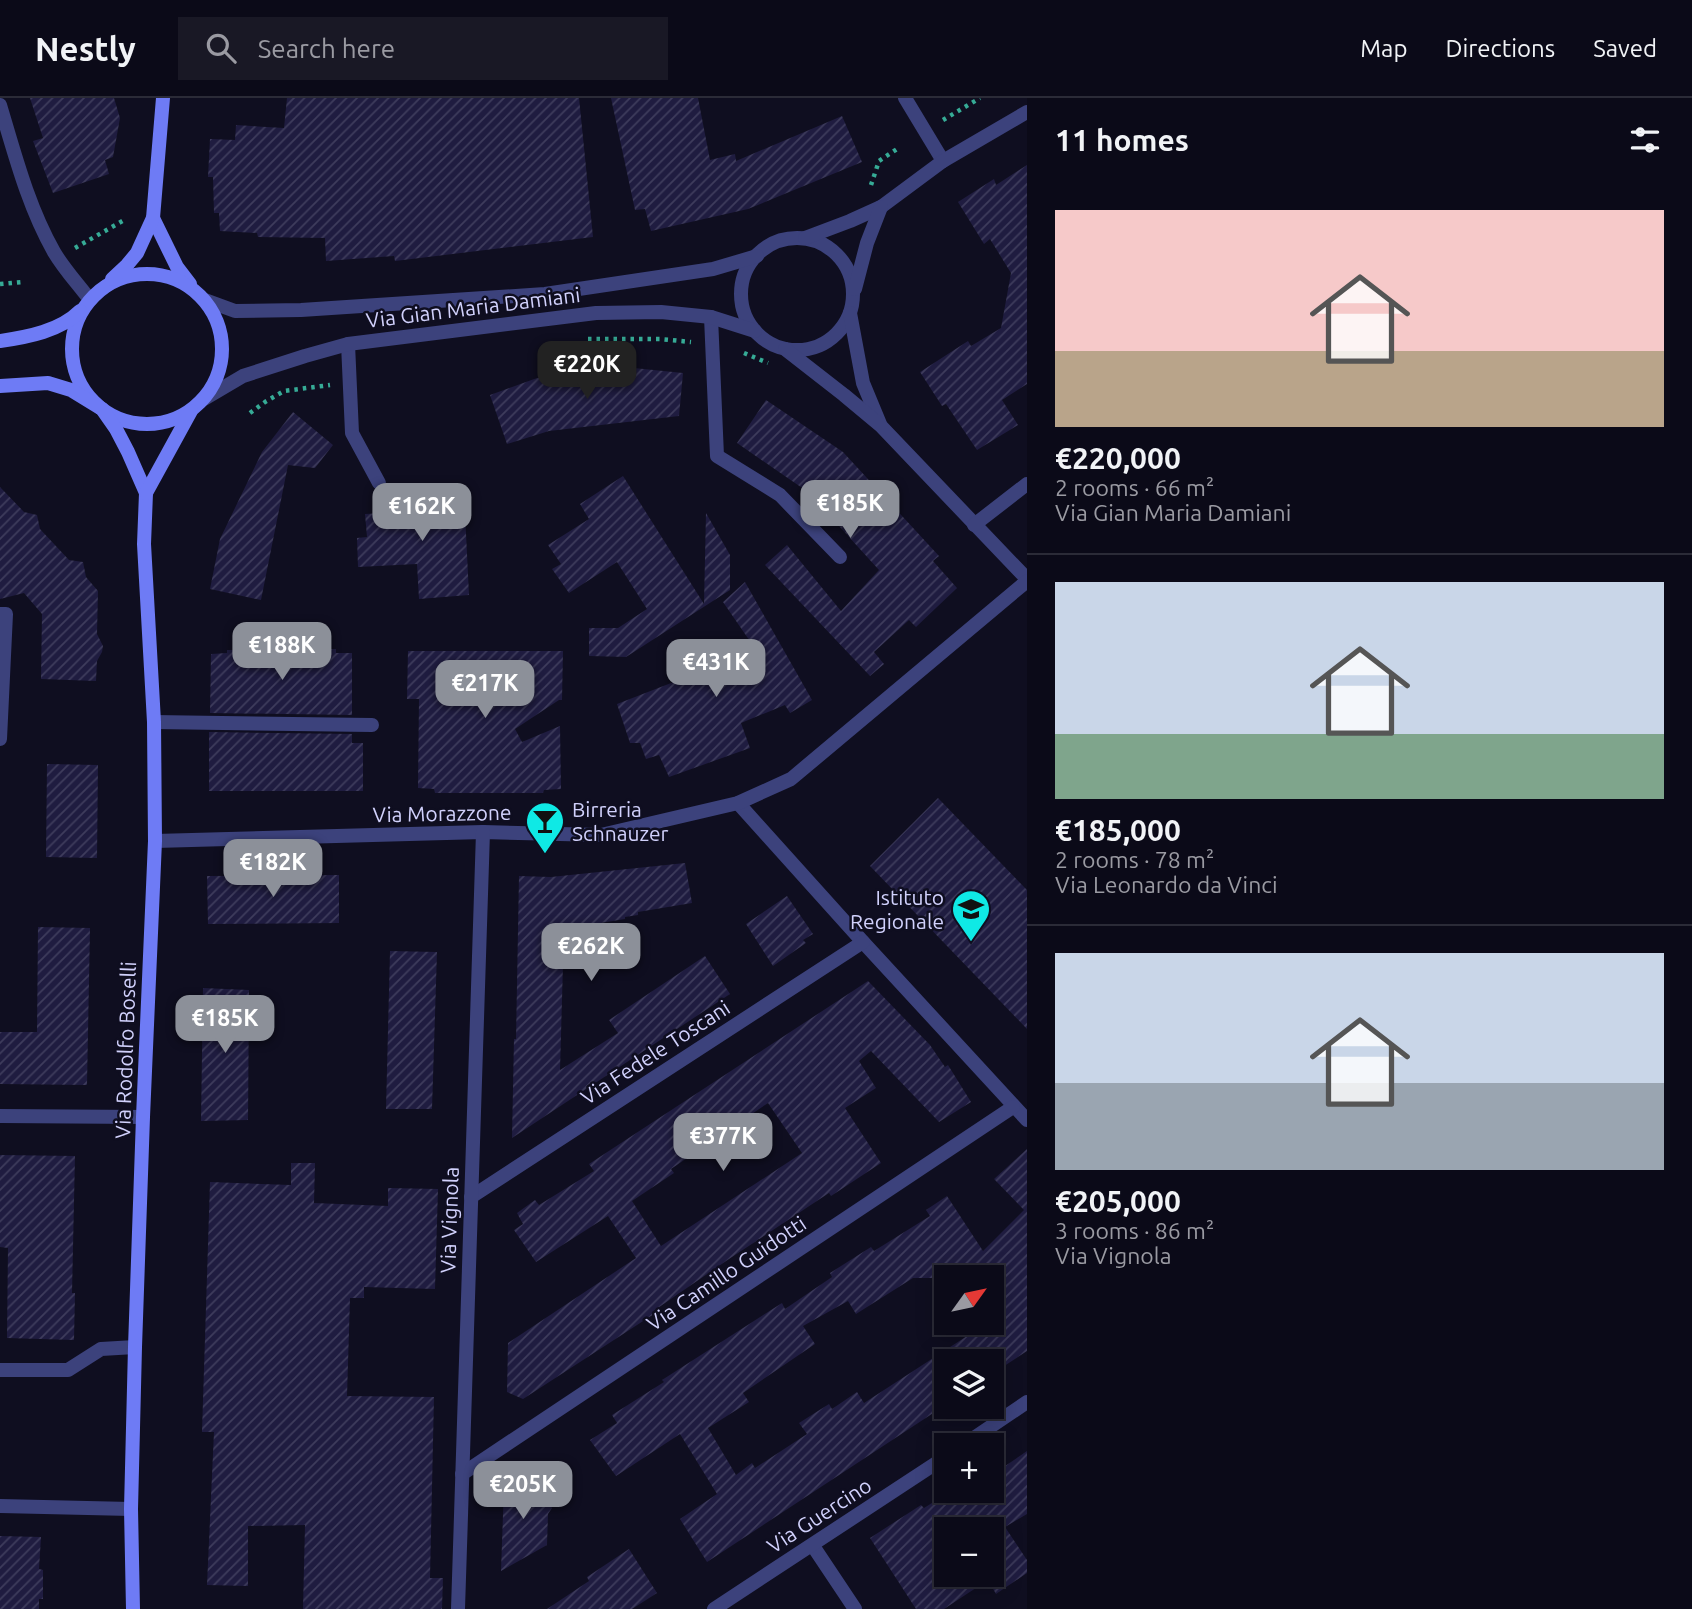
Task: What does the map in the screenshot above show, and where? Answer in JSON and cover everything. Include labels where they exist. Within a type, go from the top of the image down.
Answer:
[{"type":"street","points":[[0,341],[51,328],[73,318],[137,253],[153,218],[163,98]]},
{"type":"street","points":[[905,98],[943,161]]},
{"type":"street","points":[[0,105],[27,197],[56,255],[87,304]]},
{"type":"street","name":"Via Gian Maria Damiani","points":[[200,295],[235,311],[301,310],[545,294],[713,269],[757,256],[778,241],[804,238],[881,206],[943,161],[1027,112]]},
{"type":"street","points":[[783,348],[799,351],[812,349],[824,344],[843,328],[853,304],[867,243],[881,206]]},
{"type":"street","points":[[0,386],[48,383],[71,390],[124,421],[141,424],[158,424],[176,419],[191,411],[204,399],[221,367],[221,332],[215,315],[177,267],[153,218]]},
{"type":"street","points":[[804,238],[829,247],[839,256],[851,278],[854,293]]},
{"type":"street","points":[[755,331],[746,318],[741,292],[748,266],[757,256]]},
{"type":"street","points":[[102,288],[124,277],[141,273],[159,274],[176,279],[200,295]]},
{"type":"street","points":[[87,304],[76,323],[72,357],[83,390],[102,409]]},
{"type":"street","name":"Via Gian Maria Damiani","points":[[204,399],[243,376],[348,344],[596,313],[661,312],[711,317],[755,331],[774,345],[783,348],[844,394],[880,425],[1027,580]]},
{"type":"street","points":[[850,313],[863,383],[880,425]]},
{"type":"street","points":[[711,317],[717,456],[780,495],[840,557]]},
{"type":"street","points":[[348,344],[352,433],[379,483]]},
{"type":"street","name":"Via Rodolfo Boselli","points":[[102,409],[116,429],[146,493],[144,544],[154,722],[155,841],[131,1509],[133,1609]]},
{"type":"street","name":"Via Rodolfo Boselli","points":[[146,493],[191,411]]},
{"type":"street","points":[[974,525],[1027,484]]},
{"type":"street","name":"Via Morazzone","points":[[155,841],[483,832],[601,835],[738,803],[791,779],[1027,580]]},
{"type":"street","points":[[0,614],[6,614],[0,739]]},
{"type":"street","points":[[154,722],[372,725]]},
{"type":"street","points":[[738,803],[1027,1121]]},
{"type":"street","name":"Via Vignola","points":[[458,1609],[483,832]]},
{"type":"street","name":"Via Fedele Toscani","points":[[471,1197],[863,942]]},
{"type":"street","name":"Via Camillo Guidotti","points":[[462,1474],[1013,1107]]},
{"type":"street","points":[[0,1116],[143,1118]]},
{"type":"street","points":[[0,1370],[68,1370],[101,1349],[135,1347]]},
{"type":"street","points":[[981,1433],[1027,1402]]},
{"type":"street","name":"Via Guercino","points":[[714,1609],[934,1465]]},
{"type":"street","points":[[0,1506],[131,1509]]},
{"type":"street","points":[[813,1546],[855,1609]]},
{"type":"path","points":[[937,124],[980,98]]},
{"type":"path","points":[[868,196],[879,161],[900,147]]},
{"type":"path","points":[[75,248],[126,219]]},
{"type":"path","points":[[0,284],[22,282]]},
{"type":"path","points":[[586,339],[660,339],[712,345],[741,352],[775,366]]},
{"type":"path","points":[[250,413],[284,391],[350,383]]},
{"type":"building","points":[[30,98],[114,98],[120,118],[113,157],[105,160],[109,174],[53,193],[33,141],[43,138]]},
{"type":"building","points":[[287,98],[579,98],[593,237],[395,261],[394,256],[326,261],[325,238],[258,237],[257,233],[220,231],[219,213],[214,213],[213,177],[208,177],[210,139],[235,140],[236,125],[284,128]]},
{"type":"building","points":[[611,98],[698,98],[710,160],[735,154],[736,161],[842,116],[862,162],[748,209],[651,231],[645,209],[635,210]]},
{"type":"building","points":[[1027,165],[1027,384],[1002,400],[1018,425],[977,450],[946,404],[942,406],[920,372],[968,341],[971,346],[1001,328],[1011,273],[990,239],[984,244],[958,202],[994,179],[996,185]]},
{"type":"building","points":[[634,368],[683,373],[679,416],[549,431],[507,444],[490,395],[537,378]]},
{"type":"building","points":[[766,400],[843,452],[939,556],[933,561],[957,588],[916,627],[909,620],[874,652],[884,664],[870,676],[765,565],[787,545],[841,611],[879,570],[808,492],[737,443]]},
{"type":"building","points":[[293,412],[333,445],[315,468],[288,465],[261,600],[210,589],[220,539],[262,452]]},
{"type":"building","points":[[623,476],[704,604],[706,513],[730,555],[730,590],[626,657],[589,656],[589,628],[618,628],[647,609],[617,562],[569,593],[552,569],[561,564],[548,545],[589,519],[580,504]]},
{"type":"building","points":[[0,487],[24,512],[37,515],[40,529],[69,560],[83,562],[86,577],[98,591],[97,634],[103,646],[97,661],[96,681],[41,679],[42,614],[24,593],[0,599]]},
{"type":"building","points":[[464,492],[469,595],[419,599],[417,564],[358,567],[357,538],[367,537],[365,514],[414,511],[413,495]]},
{"type":"building","points":[[745,582],[812,700],[790,713],[785,705],[741,723],[750,748],[669,777],[659,755],[646,759],[640,743],[630,743],[617,704],[756,650],[723,602]]},
{"type":"building","points":[[336,649],[336,653],[352,653],[352,715],[210,713],[211,654],[227,653],[227,650]]},
{"type":"building","points":[[408,651],[563,651],[562,700],[515,729],[522,742],[560,726],[561,789],[544,790],[543,793],[435,793],[434,789],[418,788],[419,699],[407,699]]},
{"type":"building","points":[[209,732],[352,734],[352,743],[363,743],[363,791],[209,791]]},
{"type":"building","points":[[47,764],[98,765],[97,858],[46,857]]},
{"type":"building","points":[[938,798],[1027,890],[1027,1029],[870,866]]},
{"type":"building","points":[[685,863],[692,903],[638,912],[638,915],[625,919],[564,929],[560,1070],[618,1033],[609,1020],[705,956],[730,994],[512,1138],[519,876],[551,877]]},
{"type":"building","points":[[339,875],[339,923],[208,924],[207,876]]},
{"type":"building","points":[[787,896],[813,934],[803,940],[806,943],[773,966],[746,924]]},
{"type":"building","points":[[38,927],[90,928],[87,1085],[0,1084],[0,1032],[37,1032]]},
{"type":"building","points":[[390,951],[437,952],[432,1109],[386,1109]]},
{"type":"building","points":[[868,981],[930,1045],[945,1067],[948,1065],[971,1102],[939,1122],[871,1051],[859,1061],[876,1088],[845,1108],[881,1163],[831,1196],[829,1193],[652,1312],[654,1314],[523,1399],[507,1392],[508,1343],[636,1258],[608,1216],[536,1262],[514,1230],[523,1224],[517,1213],[535,1200],[539,1205],[594,1171],[589,1164]],"holes":[[[768,1103],[802,1153],[661,1246],[632,1201],[674,1173],[671,1169]]]},
{"type":"building","points":[[203,988],[249,990],[248,1120],[201,1121]]},
{"type":"building","points":[[1027,1149],[1027,1351],[1004,1366],[1004,1349],[947,1349],[969,1335],[1004,1335],[1004,1265],[934,1265],[934,1278],[913,1278],[856,1314],[848,1301],[803,1326],[815,1344],[743,1393],[749,1402],[708,1428],[736,1475],[752,1463],[755,1468],[807,1434],[799,1423],[829,1404],[832,1409],[857,1392],[864,1403],[934,1357],[934,1413],[707,1562],[680,1519],[717,1494],[680,1434],[616,1476],[590,1440],[617,1423],[612,1415],[664,1382],[662,1380],[782,1303],[785,1309],[832,1277],[830,1273],[871,1247],[874,1251],[930,1216],[926,1210],[947,1196],[983,1251],[1024,1210],[994,1179]]},
{"type":"building","points":[[0,1155],[75,1156],[72,1293],[75,1293],[74,1340],[7,1338],[8,1248],[0,1247]]},
{"type":"building","points":[[291,1163],[315,1163],[314,1203],[388,1206],[388,1188],[438,1189],[435,1289],[364,1287],[364,1298],[350,1298],[347,1396],[434,1397],[430,1578],[443,1578],[442,1609],[303,1609],[305,1525],[248,1526],[248,1586],[207,1585],[214,1432],[202,1432],[210,1182],[291,1185]]},
{"type":"building","points":[[1027,1451],[1027,1514],[1005,1527],[1027,1560],[1027,1573],[996,1594],[992,1587],[1004,1587],[1004,1517],[934,1517],[934,1587],[977,1587],[944,1609],[916,1609],[870,1538],[921,1505],[924,1508],[934,1502],[1004,1503],[1004,1467]]},
{"type":"building","points":[[527,1473],[552,1508],[548,1514],[547,1545],[501,1571],[504,1487]]},
{"type":"building","points":[[0,1536],[41,1537],[39,1569],[43,1570],[43,1599],[39,1599],[39,1609],[0,1609]]},
{"type":"building","points":[[629,1549],[657,1593],[632,1609],[547,1609],[589,1581],[587,1577]]},
{"type":"place","name":"Birreria Schnauzer","points":[[545,855]]},
{"type":"place","name":"Istituto Regionale","points":[[971,943]]}]
